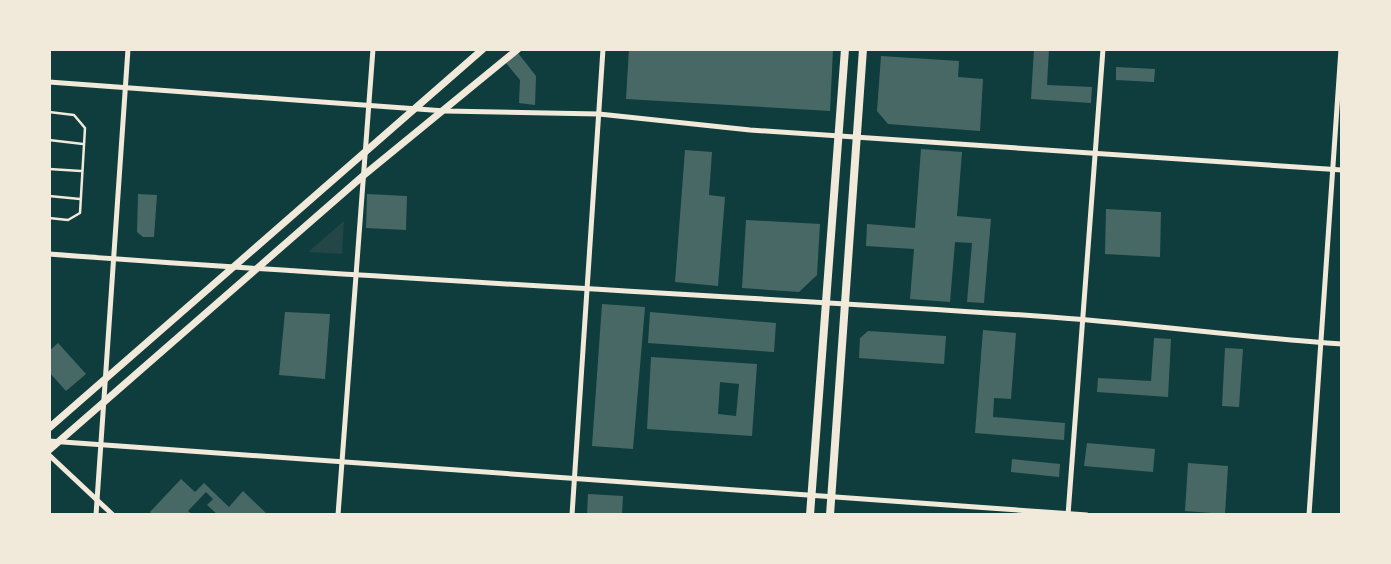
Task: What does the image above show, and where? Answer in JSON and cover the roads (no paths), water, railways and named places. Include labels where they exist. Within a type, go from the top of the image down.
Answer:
[{"type":"main road","points":[[49,428],[483,49]]},
{"type":"main road","points":[[49,452],[256,267],[517,49]]},
{"type":"main road","points":[[810,515],[845,49]]},
{"type":"main road","points":[[830,515],[863,49]]},
{"type":"street","points":[[96,515],[128,49]]},
{"type":"street","points":[[338,515],[373,49]]},
{"type":"street","points":[[572,515],[603,49]]},
{"type":"street","points":[[1068,514],[1104,49]]},
{"type":"street","points":[[1309,515],[1341,49]]},
{"type":"street","points":[[49,82],[445,111],[599,114],[750,130],[857,135],[1342,170]]},
{"type":"street","points":[[49,254],[588,291],[845,303],[1083,319],[1342,344]]},
{"type":"street","points":[[49,441],[1087,515]]},
{"type":"street","points":[[49,452],[113,515]]},
{"type":"lane","points":[[49,112],[74,115],[85,128],[80,213],[76,218],[49,218]]},
{"type":"lane","points":[[49,140],[83,144]]},
{"type":"lane","points":[[49,169],[81,171]]},
{"type":"lane","points":[[49,196],[80,199]]}]
